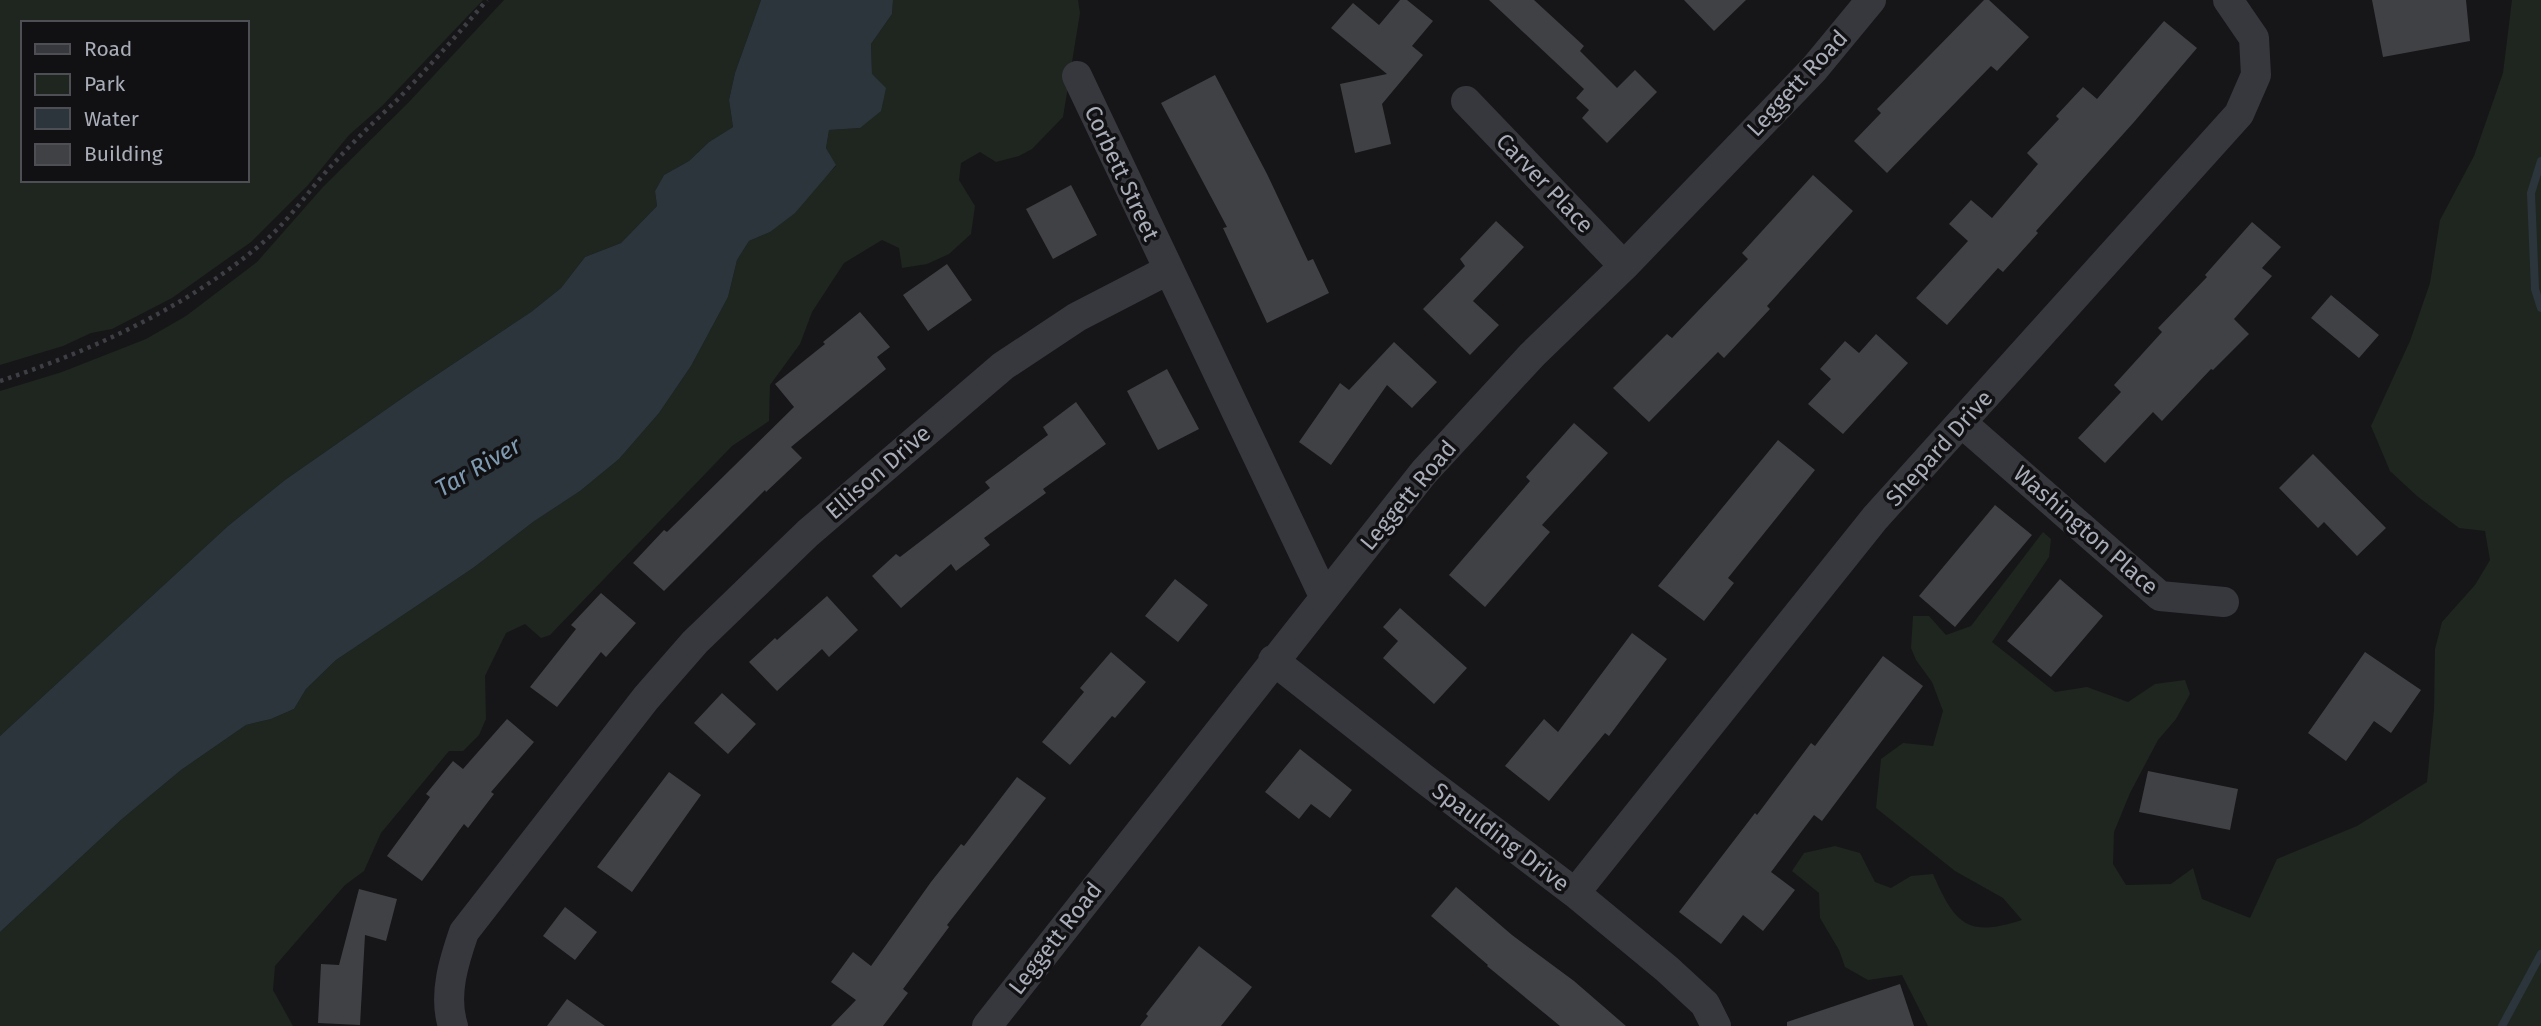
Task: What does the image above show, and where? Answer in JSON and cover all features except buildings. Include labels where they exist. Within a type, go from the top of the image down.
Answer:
[{"type":"street","name":"Leggett Road","points":[[987,1026],[1273,660],[1424,472],[1532,355],[1624,266],[1814,69],[1871,0]]},
{"type":"street","name":"Shepard Drive","points":[[1576,893],[1867,528],[2239,114],[2256,75],[2254,38],[2228,0]]},
{"type":"street","name":"Corbett Street","points":[[1077,76],[1168,270]]},
{"type":"street","name":"Carver Place","points":[[1466,101],[1624,266]]},
{"type":"street","points":[[1168,270],[1324,596]]},
{"type":"street","name":"Ellison Drive","points":[[453,1026],[450,1016],[452,967],[464,932],[646,698],[695,642],[808,533],[1003,366],[1077,317],[1168,270]]},
{"type":"street","name":"Washington Place","points":[[1962,423],[2160,596],[2224,602]]},
{"type":"street","name":"Spaulding Drive","points":[[1273,660],[1423,778],[1576,893],[1705,1004],[1716,1026]]},
{"type":"path","points":[[0,381],[52,364],[117,336],[164,311],[268,238],[334,163],[439,56],[487,0]]},
{"type":"green space","points":[[0,0],[483,0],[382,106],[349,135],[308,185],[251,242],[172,298],[112,329],[91,333],[63,346],[0,365]]},
{"type":"green space","points":[[504,0],[761,0],[735,73],[729,100],[733,127],[709,142],[689,161],[664,175],[655,191],[657,206],[621,243],[585,257],[561,288],[531,312],[285,480],[228,526],[0,736],[0,391],[62,372],[146,339],[186,316],[257,262],[323,187],[409,102]]},
{"type":"green space","points":[[893,0],[1078,0],[1080,13],[1063,117],[1032,149],[1019,156],[996,162],[980,152],[961,163],[959,180],[975,206],[971,234],[949,254],[927,264],[902,268],[899,248],[882,240],[844,263],[812,312],[800,344],[770,385],[769,421],[732,446],[550,635],[541,638],[525,624],[506,633],[485,676],[486,719],[479,735],[463,751],[449,751],[381,833],[364,871],[345,885],[275,966],[273,990],[293,1026],[0,1026],[0,932],[122,819],[181,770],[246,725],[271,719],[294,709],[306,689],[336,660],[473,568],[533,522],[580,491],[619,459],[659,413],[691,366],[728,297],[737,260],[749,241],[770,232],[836,166],[826,148],[829,130],[860,128],[872,74],[871,44],[892,14]]},
{"type":"green space","points":[[2512,0],[2541,0],[2541,1026],[1928,1026],[1902,975],[1868,980],[1845,967],[1839,950],[1820,918],[1819,893],[1792,871],[1804,853],[1835,846],[1860,853],[1875,882],[1891,888],[1911,876],[1933,874],[1948,905],[1956,915],[1975,927],[2003,925],[2022,920],[2003,898],[1955,871],[1876,808],[1881,759],[1903,743],[1933,746],[1943,711],[1932,682],[1911,648],[1913,616],[1929,616],[1946,635],[1971,626],[2043,532],[2051,539],[2049,557],[1992,642],[2055,692],[2087,687],[2128,702],[2155,684],[2185,680],[2190,694],[2176,719],[2158,740],[2130,793],[2114,832],[2113,864],[2126,885],[2171,884],[2193,868],[2202,899],[2250,918],[2277,859],[2357,826],[2427,782],[2434,710],[2435,649],[2442,622],[2475,585],[2490,560],[2485,531],[2459,528],[2390,471],[2371,426],[2410,341],[2430,283],[2440,220],[2474,156],[2503,73]]},
{"type":"water","name":"Tar River","points":[[761,0],[893,0],[892,14],[871,44],[872,74],[886,88],[881,111],[860,128],[829,130],[826,148],[836,165],[795,213],[770,232],[749,241],[737,260],[728,297],[691,366],[659,413],[619,459],[580,491],[533,522],[473,568],[336,660],[306,689],[294,709],[271,719],[246,725],[181,770],[122,819],[0,932],[0,736],[228,526],[285,480],[531,312],[561,288],[585,257],[621,243],[657,206],[655,191],[664,175],[689,161],[709,142],[733,127],[729,100],[735,73]]},
{"type":"waterway","points":[[2541,161],[2531,193],[2535,289],[2541,308]]},
{"type":"waterway","points":[[2502,1026],[2541,954]]}]
